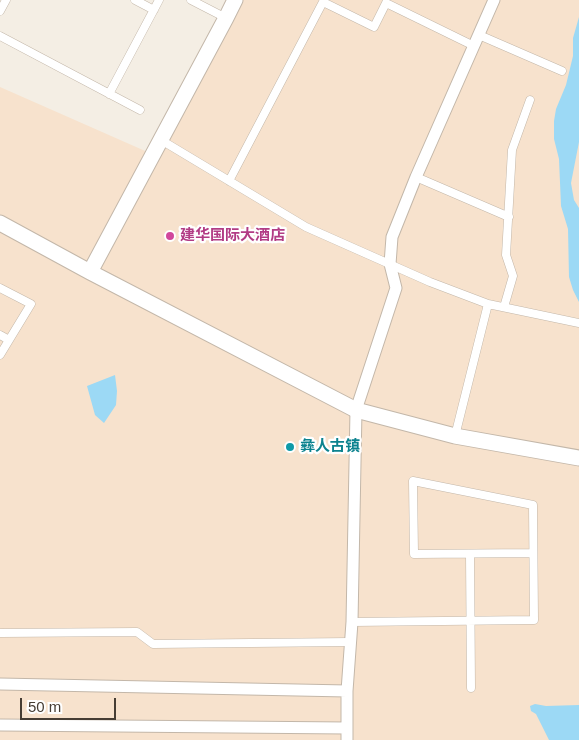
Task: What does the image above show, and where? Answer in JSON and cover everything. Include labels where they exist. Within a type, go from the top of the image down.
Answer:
[{"type":"street","points":[[90,272],[235,0]]},
{"type":"street","points":[[347,740],[347,691],[352,622],[356,410],[396,288],[390,264],[392,237],[416,177],[494,0]]},
{"type":"street","points":[[0,223],[90,272],[356,410],[455,436],[579,458]]},
{"type":"street","points":[[0,684],[347,691]]},
{"type":"street","points":[[0,725],[347,728]]},
{"type":"lane","points":[[0,11],[6,0]]},
{"type":"lane","points":[[135,0],[154,10]]},
{"type":"lane","points":[[109,94],[159,0]]},
{"type":"lane","points":[[192,0],[226,18]]},
{"type":"lane","points":[[229,181],[324,1],[374,27],[386,3],[476,41],[562,71]]},
{"type":"lane","points":[[0,36],[140,110]]},
{"type":"lane","points":[[504,307],[513,276],[506,256],[512,150],[530,100]]},
{"type":"lane","points":[[161,140],[306,227],[430,282],[488,304],[579,323]]},
{"type":"lane","points":[[416,177],[509,217]]},
{"type":"lane","points":[[0,288],[31,304],[0,355]]},
{"type":"lane","points":[[455,436],[488,304]]},
{"type":"lane","points":[[0,335],[9,340]]},
{"type":"lane","points":[[352,622],[534,620],[533,505],[413,480],[414,554],[533,553]]},
{"type":"lane","points":[[470,554],[471,688]]},
{"type":"lane","points":[[0,634],[137,632],[153,644],[350,642]]},
{"type":"shaded area","name":"彝人古镇","points":[[237,0],[579,0],[579,740],[0,740],[0,87],[152,154]]},
{"type":"water","points":[[579,17],[579,142],[571,183],[574,200],[579,208],[579,302],[569,277],[568,229],[561,206],[559,159],[554,139],[554,121],[573,56],[573,38]]},
{"type":"water","points":[[115,375],[116,405],[104,423],[95,415],[87,386]]},
{"type":"water","points":[[535,704],[546,706],[579,705],[579,740],[549,740],[536,714],[531,711],[530,706]]},
{"type":"place","name":"建华国际大酒店","points":[[170,236]]},
{"type":"place","name":"彝人古镇","points":[[290,447]]}]
